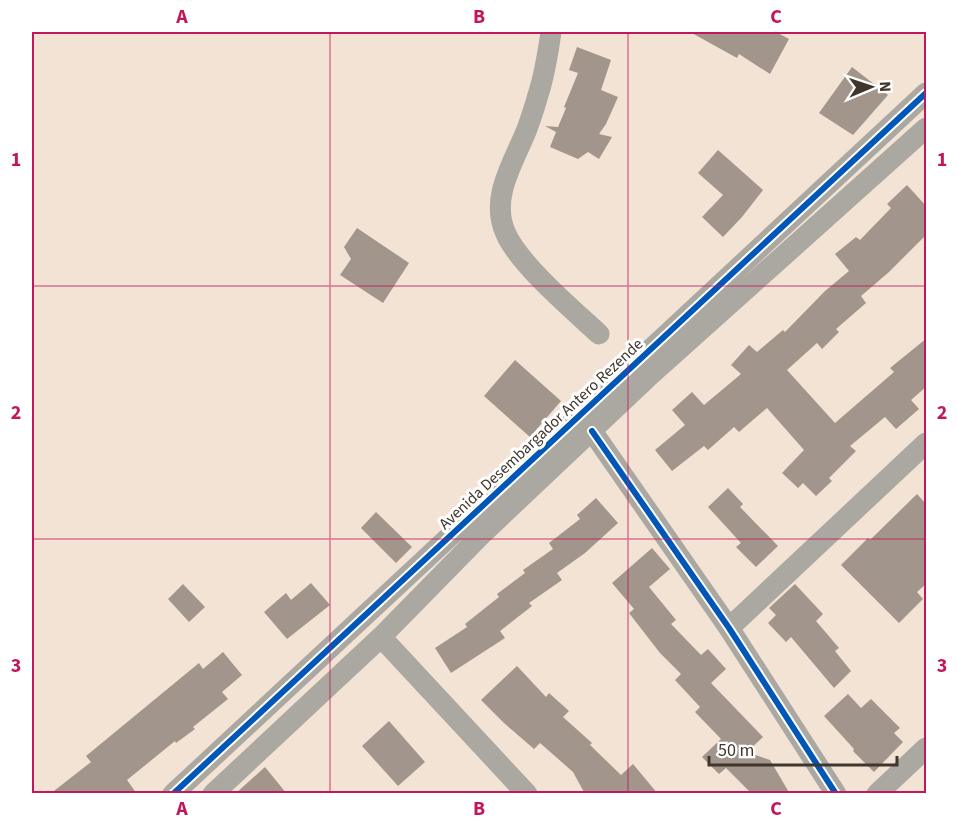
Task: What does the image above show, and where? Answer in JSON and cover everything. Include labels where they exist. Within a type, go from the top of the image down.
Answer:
[{"type":"street","points":[[551,32],[539,92],[504,182],[500,200],[500,217],[506,234],[529,265],[599,334]]},
{"type":"street","name":"Avenida Desembargador Antero Rezende","points":[[173,794],[241,730],[476,526],[541,466],[927,93]]},
{"type":"street","name":"Avenida Desembargador Antero Rezende","points":[[541,466],[592,432],[647,378],[927,128]]},
{"type":"street","points":[[872,144],[888,163]]},
{"type":"street","points":[[592,432],[729,628],[836,794]]},
{"type":"street","points":[[729,628],[927,443]]},
{"type":"street","name":"Avenida Desembargador Antero Rezende","points":[[213,794],[381,637],[476,526]]},
{"type":"street","points":[[381,637],[527,794]]},
{"type":"street","points":[[241,730],[260,750]]},
{"type":"street","points":[[877,794],[927,748]]},
{"type":"building","points":[[690,32],[776,32],[789,39],[770,74],[739,54],[737,58]]},
{"type":"building","points":[[577,47],[611,60],[601,90],[618,97],[599,134],[612,137],[599,159],[588,152],[578,159],[550,147],[556,132],[545,126],[558,127],[566,108],[564,107],[578,73],[569,70]]},
{"type":"building","points":[[852,67],[888,95],[853,135],[819,113]]},
{"type":"building","points":[[718,150],[763,190],[723,237],[702,217],[723,195],[698,173]]},
{"type":"building","points":[[907,185],[927,207],[927,234],[861,296],[866,303],[836,329],[839,332],[822,349],[817,343],[787,370],[835,423],[894,372],[890,368],[927,338],[927,386],[911,400],[919,409],[896,429],[885,417],[850,446],[856,451],[829,478],[832,481],[816,496],[803,483],[798,488],[782,473],[804,450],[767,408],[739,432],[734,427],[708,450],[704,446],[672,471],[655,450],[685,425],[672,410],[692,392],[704,405],[741,374],[731,365],[749,345],[757,352],[783,330],[785,332],[825,291],[849,271],[835,254],[856,237],[860,240],[891,208],[887,204]]},
{"type":"building","points":[[357,228],[409,263],[383,303],[340,275],[351,259],[344,247]]},
{"type":"building","points":[[515,360],[561,401],[530,437],[484,396]]},
{"type":"building","points":[[728,488],[743,504],[740,507],[778,546],[756,567],[736,547],[741,543],[708,507]]},
{"type":"building","points":[[917,494],[927,505],[927,583],[917,592],[923,599],[899,623],[841,565]]},
{"type":"building","points":[[596,498],[618,523],[585,553],[557,573],[562,580],[529,603],[532,606],[500,631],[505,638],[451,673],[435,648],[467,627],[465,624],[499,597],[497,594],[525,573],[523,570],[553,549],[549,543],[580,519],[577,515]]},
{"type":"building","points":[[376,512],[412,547],[396,563],[361,528]]},
{"type":"building","points":[[652,548],[670,569],[649,587],[676,620],[671,624],[701,655],[708,649],[726,669],[711,683],[763,737],[747,752],[770,760],[790,794],[752,794],[726,768],[719,774],[702,757],[721,739],[695,712],[700,707],[675,680],[681,674],[660,653],[629,613],[634,609],[612,583]]},
{"type":"building","points":[[311,583],[330,605],[287,639],[264,612],[286,593],[291,600]]},
{"type":"building","points":[[183,584],[205,607],[189,622],[168,599]]},
{"type":"building","points":[[795,584],[823,614],[816,621],[839,648],[835,651],[851,671],[834,688],[791,637],[786,642],[768,623],[776,615],[769,608]]},
{"type":"building","points":[[223,652],[242,675],[222,692],[228,699],[193,727],[195,729],[176,743],[175,741],[127,780],[137,794],[50,794],[91,762],[86,756],[199,663],[203,669]]},
{"type":"building","points":[[517,666],[546,697],[549,693],[569,711],[563,717],[592,743],[590,745],[621,775],[633,764],[658,794],[585,794],[573,772],[540,743],[534,749],[504,723],[481,700]]},
{"type":"building","points":[[848,694],[861,708],[871,699],[900,728],[894,733],[903,742],[874,772],[824,716]]},
{"type":"building","points":[[389,721],[425,762],[398,786],[362,746]]},
{"type":"building","points":[[265,767],[287,794],[235,794]]},
{"type":"cycle path","points":[[173,794],[926,93]]},
{"type":"cycle path","points":[[592,431],[729,628],[836,794]]}]
